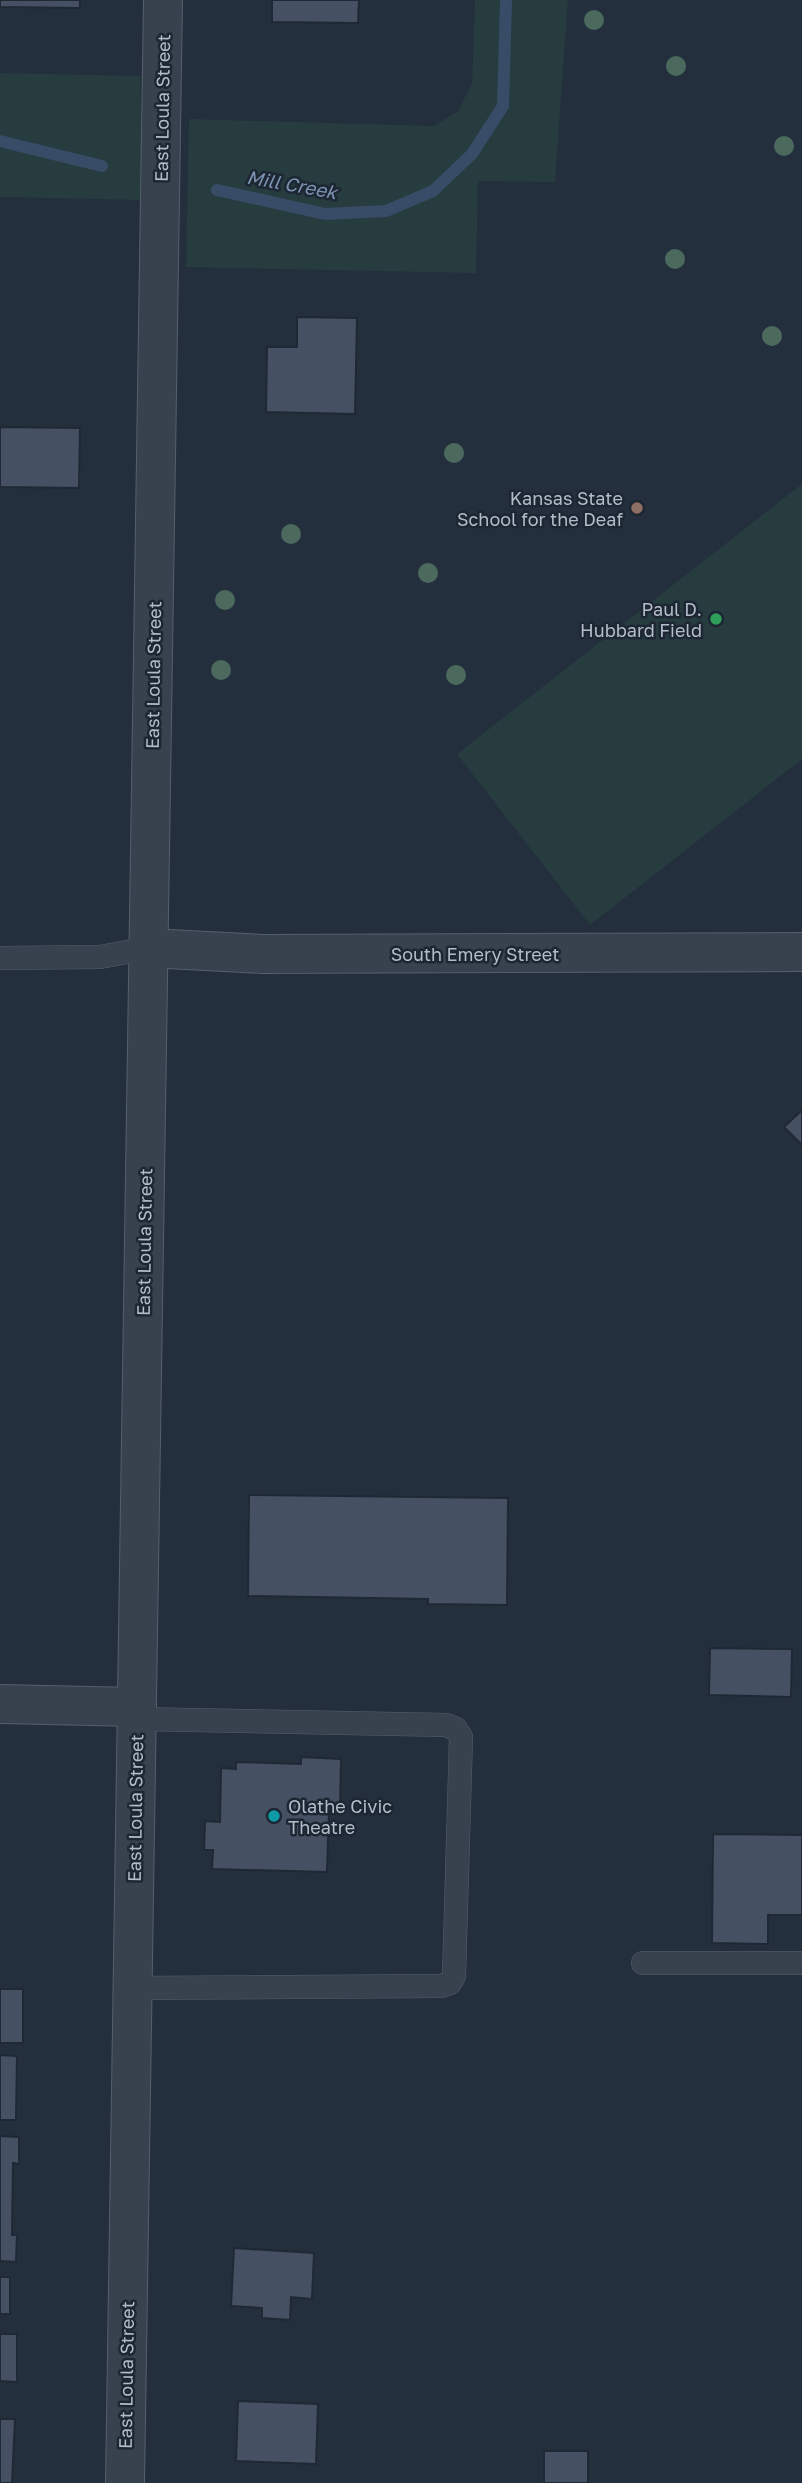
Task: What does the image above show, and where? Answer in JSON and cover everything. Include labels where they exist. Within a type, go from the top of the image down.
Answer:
[{"type":"street","name":"East Loula Street","points":[[125,2483],[163,0]]},
{"type":"street","name":"South Emery Street","points":[[149,948],[264,954],[802,952]]},
{"type":"street","points":[[0,1704],[137,1713]]},
{"type":"lane","points":[[0,958],[100,957],[149,948]]},
{"type":"lane","points":[[132,1988],[384,1987],[441,1986],[450,1983],[454,1976],[461,1737],[456,1729],[446,1725],[137,1713]]},
{"type":"lane","points":[[643,1963],[802,1963]]},
{"type":"green space","points":[[475,0],[568,0],[555,182],[478,181],[476,273],[186,267],[189,119],[434,126],[458,111],[472,83]]},
{"type":"green space","points":[[0,73],[140,76],[143,200],[0,197]]},
{"type":"green space","name":"Paul D. Hubbard Field","points":[[802,484],[802,759],[590,925],[457,754]]},
{"type":"building","points":[[0,0],[80,0],[80,8],[0,7]]},
{"type":"building","points":[[272,0],[359,0],[358,23],[272,22]]},
{"type":"building","points":[[297,317],[357,318],[355,414],[266,412],[267,347],[297,347]]},
{"type":"building","points":[[0,427],[80,428],[79,488],[0,487]]},
{"type":"building","points":[[802,1110],[802,1145],[784,1127]]},
{"type":"building","points":[[249,1495],[508,1498],[507,1605],[428,1604],[428,1599],[248,1596]]},
{"type":"building","points":[[710,1648],[792,1649],[791,1697],[709,1695]]},
{"type":"building","name":"Olathe Civic Theatre","points":[[301,1757],[341,1759],[340,1810],[329,1810],[327,1872],[212,1869],[213,1850],[204,1850],[205,1821],[220,1822],[221,1768],[236,1769],[236,1762],[301,1764]]},
{"type":"building","points":[[713,1834],[802,1835],[802,1915],[768,1915],[768,1944],[712,1943]]},
{"type":"building","points":[[0,1989],[23,1989],[23,2043],[0,2043]]},
{"type":"building","points":[[0,2055],[17,2056],[16,2120],[0,2120]]},
{"type":"building","points":[[0,2136],[19,2137],[19,2164],[13,2163],[12,2235],[17,2235],[16,2262],[0,2261]]},
{"type":"building","points":[[234,2248],[314,2253],[312,2299],[291,2297],[290,2320],[262,2318],[262,2308],[231,2306]]},
{"type":"building","points":[[0,2277],[10,2277],[10,2314],[0,2314]]},
{"type":"building","points":[[0,2334],[17,2334],[17,2382],[0,2381]]},
{"type":"building","points":[[238,2401],[318,2404],[316,2464],[236,2461]]},
{"type":"building","points":[[0,2419],[15,2419],[12,2483],[0,2483]]},
{"type":"building","points":[[544,2451],[588,2451],[588,2483],[544,2483]]},
{"type":"waterway","name":"Mill Creek","points":[[217,190],[325,214],[386,211],[433,191],[472,154],[503,106],[506,0]]},
{"type":"waterway","name":"Mill Creek","points":[[0,141],[102,166]]},
{"type":"place","name":"Kansas State School for the Deaf","points":[[637,508]]},
{"type":"place","name":"Paul D. Hubbard Field","points":[[716,619]]},
{"type":"place","name":"Olathe Civic Theatre","points":[[274,1816]]}]
